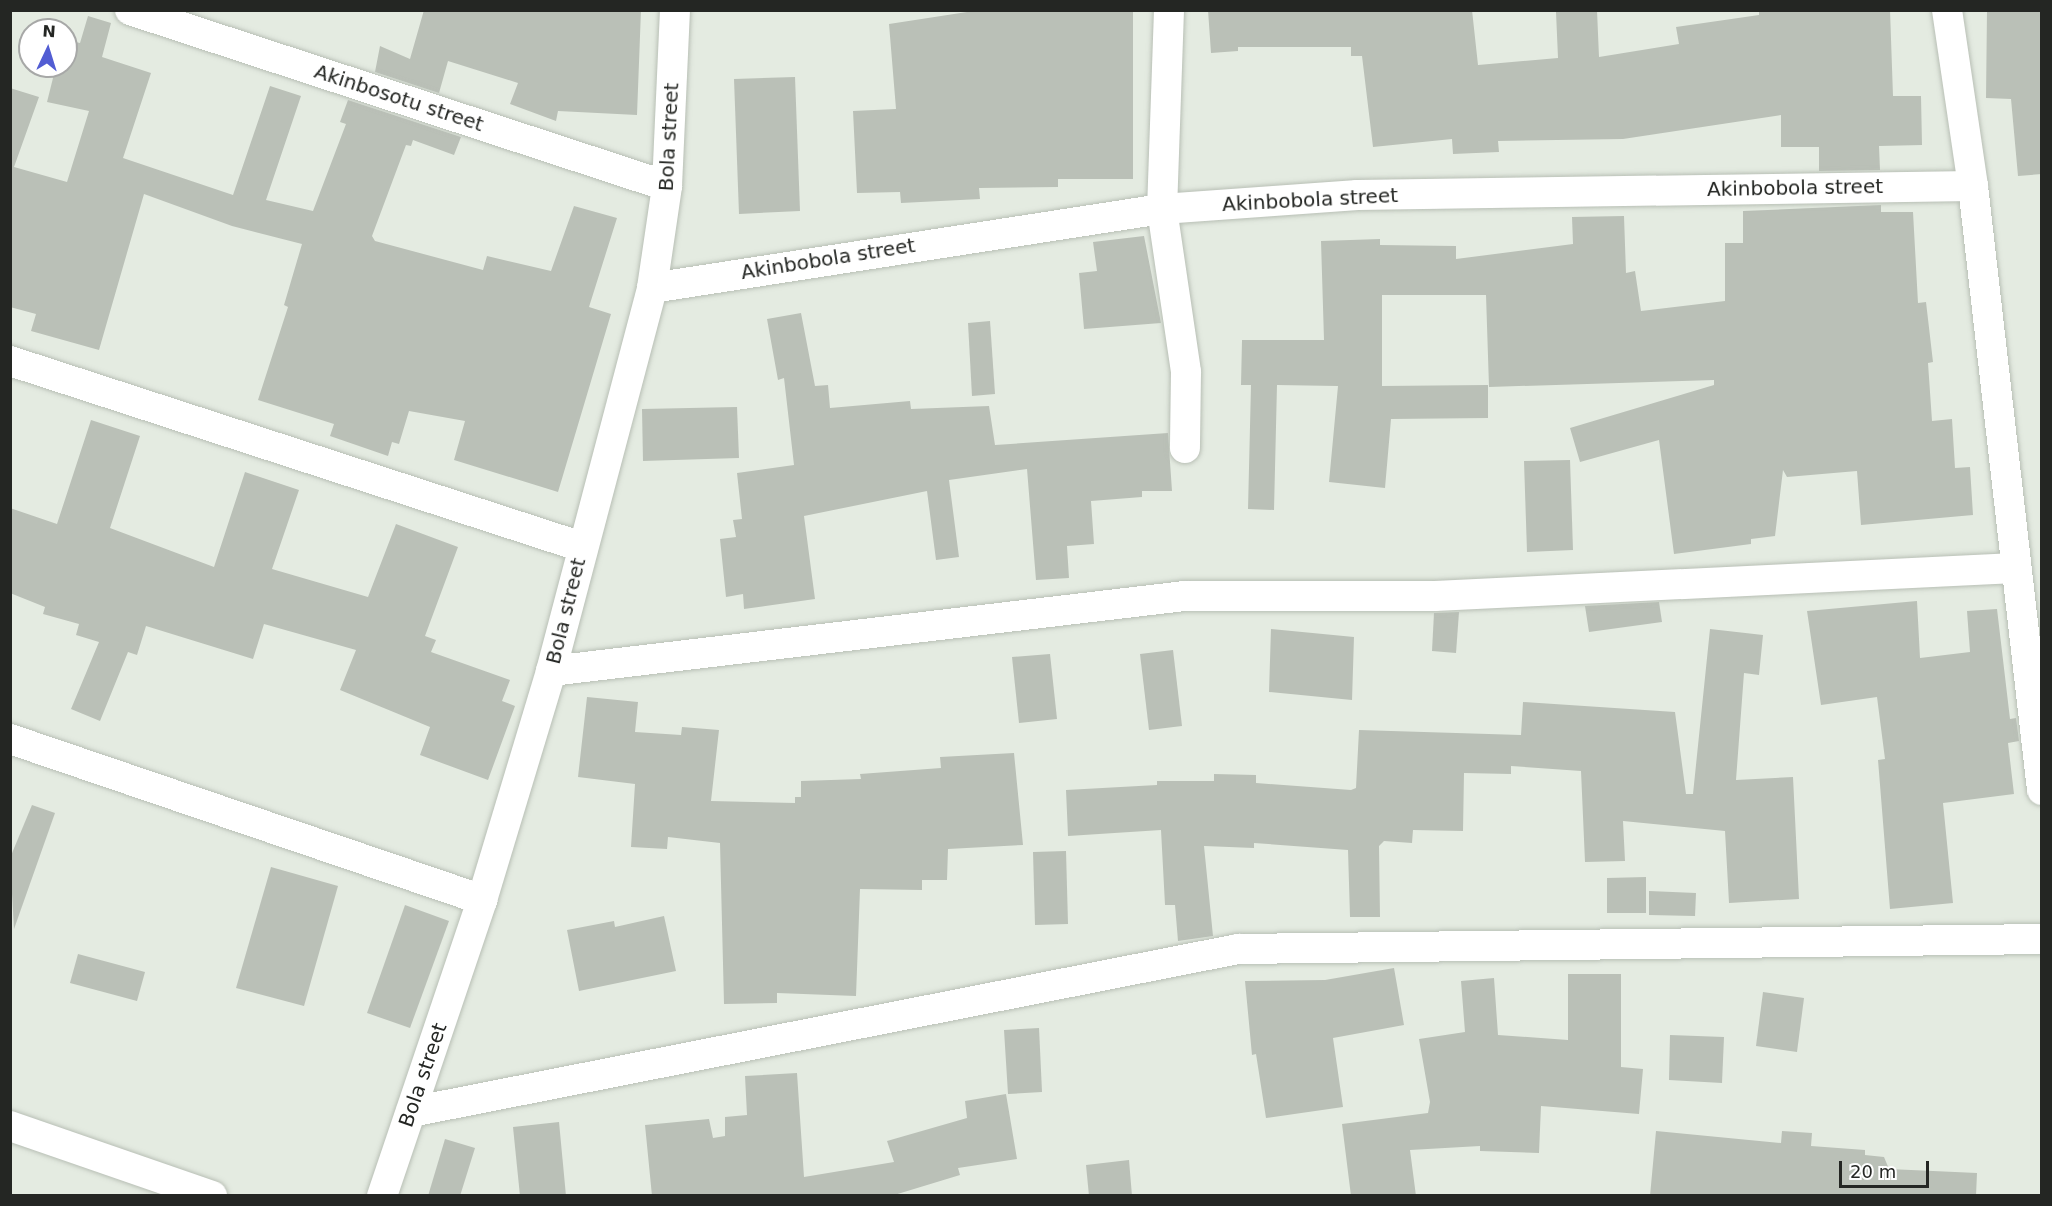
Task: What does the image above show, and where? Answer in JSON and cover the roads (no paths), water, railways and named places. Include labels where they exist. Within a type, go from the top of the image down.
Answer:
[{"type":"street","name":"Akinbosotu street","points":[[130,10],[667,186]]},
{"type":"street","name":"Bola street","points":[[382,1196],[482,900],[551,671],[652,288],[667,186],[675,10]]},
{"type":"street","points":[[1169,10],[1162,209],[1186,372],[1185,448]]},
{"type":"street","points":[[1947,10],[1973,186],[2042,790]]},
{"type":"street","name":"Akinbobola street","points":[[652,288],[1162,209],[1358,195],[1973,186]]},
{"type":"street","points":[[10,362],[582,548]]},
{"type":"street","points":[[551,671],[1185,596],[1435,596],[2015,568]]},
{"type":"street","points":[[10,739],[482,900]]},
{"type":"street","points":[[411,1112],[1238,949],[2042,939]]},
{"type":"street","points":[[10,1126],[212,1196]]}]
